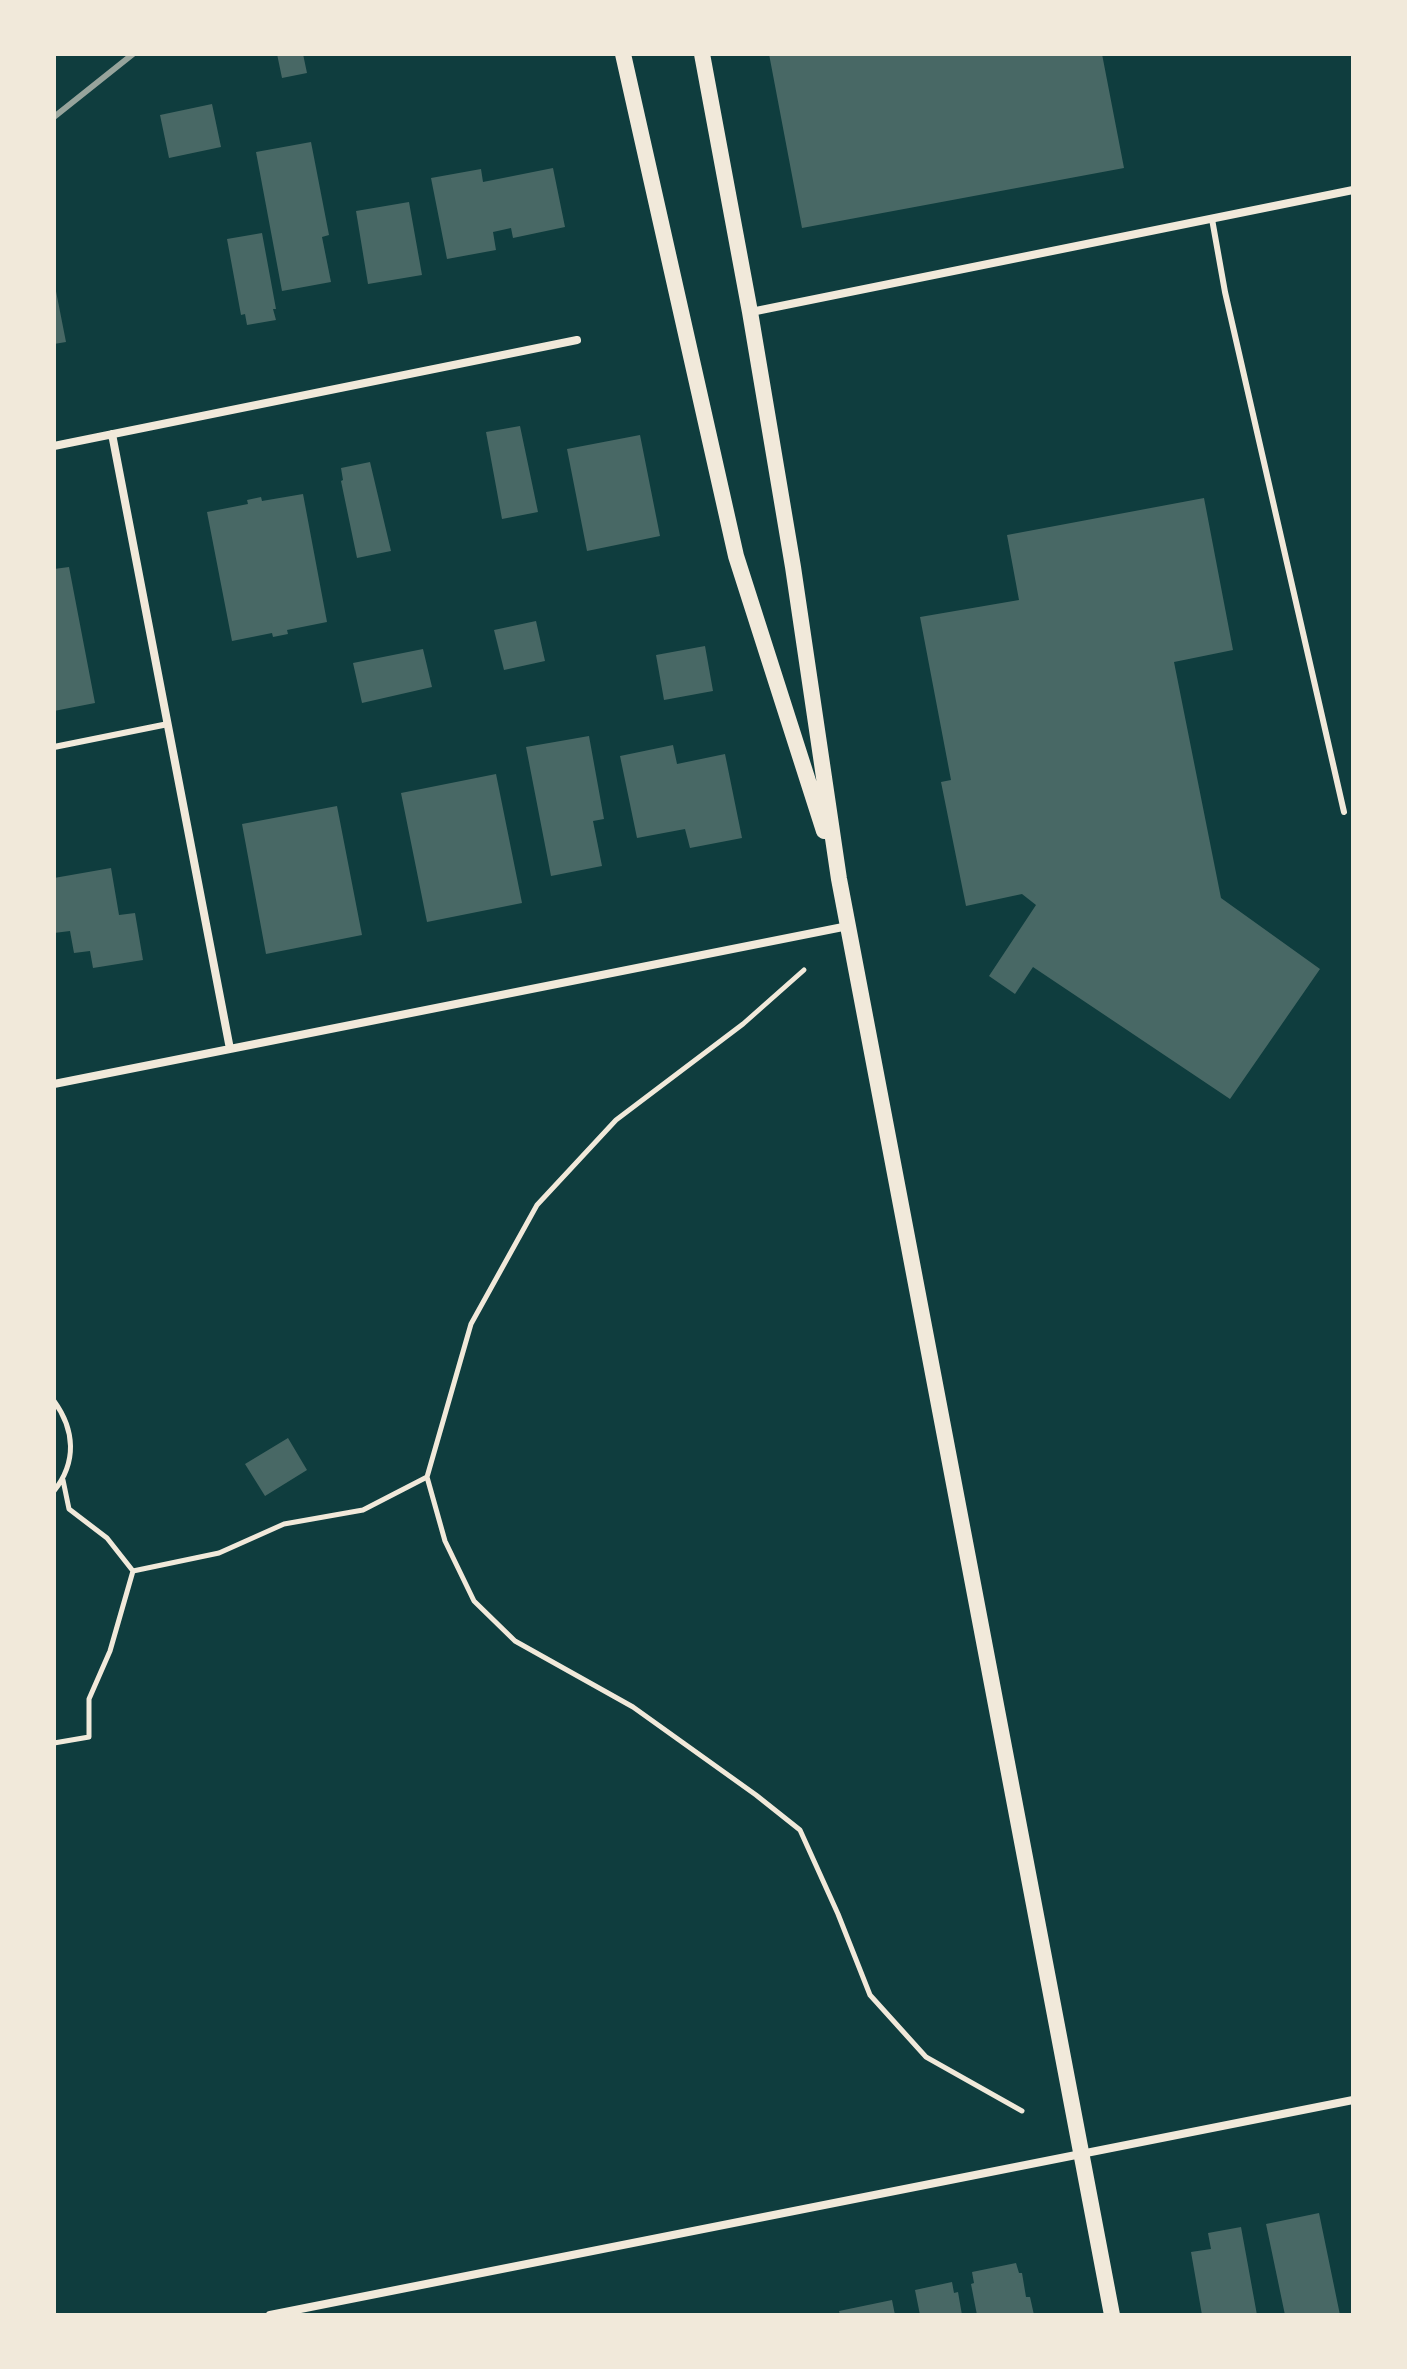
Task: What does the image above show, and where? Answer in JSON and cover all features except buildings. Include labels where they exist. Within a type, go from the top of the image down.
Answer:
[{"type":"main road","points":[[623,54],[736,556],[839,879]]},
{"type":"main road","points":[[702,54],[793,567],[839,879],[1112,2315]]},
{"type":"street","points":[[750,312],[1352,193]]},
{"type":"street","points":[[54,446],[577,340]]},
{"type":"street","points":[[112,434],[230,1049]]},
{"type":"street","points":[[54,1084],[848,926]]},
{"type":"street","points":[[270,2315],[1353,2100]]},
{"type":"lane","points":[[1212,219],[1228,307],[1344,812]]},
{"type":"lane","points":[[54,747],[168,724]]},
{"type":"path","points":[[804,970],[743,1024],[616,1120],[537,1205],[471,1324],[427,1477],[445,1541],[474,1601],[515,1641],[633,1707],[800,1830],[870,1995],[926,2057],[1022,2111]]},
{"type":"path","points":[[54,1401],[64,1415],[71,1436],[71,1459],[63,1480],[54,1491]]},
{"type":"path","points":[[133,1571],[219,1553],[284,1524],[363,1510],[427,1477]]},
{"type":"path","points":[[63,1480],[69,1509],[107,1538],[133,1571]]},
{"type":"path","points":[[54,1743],[89,1737],[89,1699],[110,1651],[133,1571]]},
{"type":"railway","points":[[54,117],[133,54]]}]
